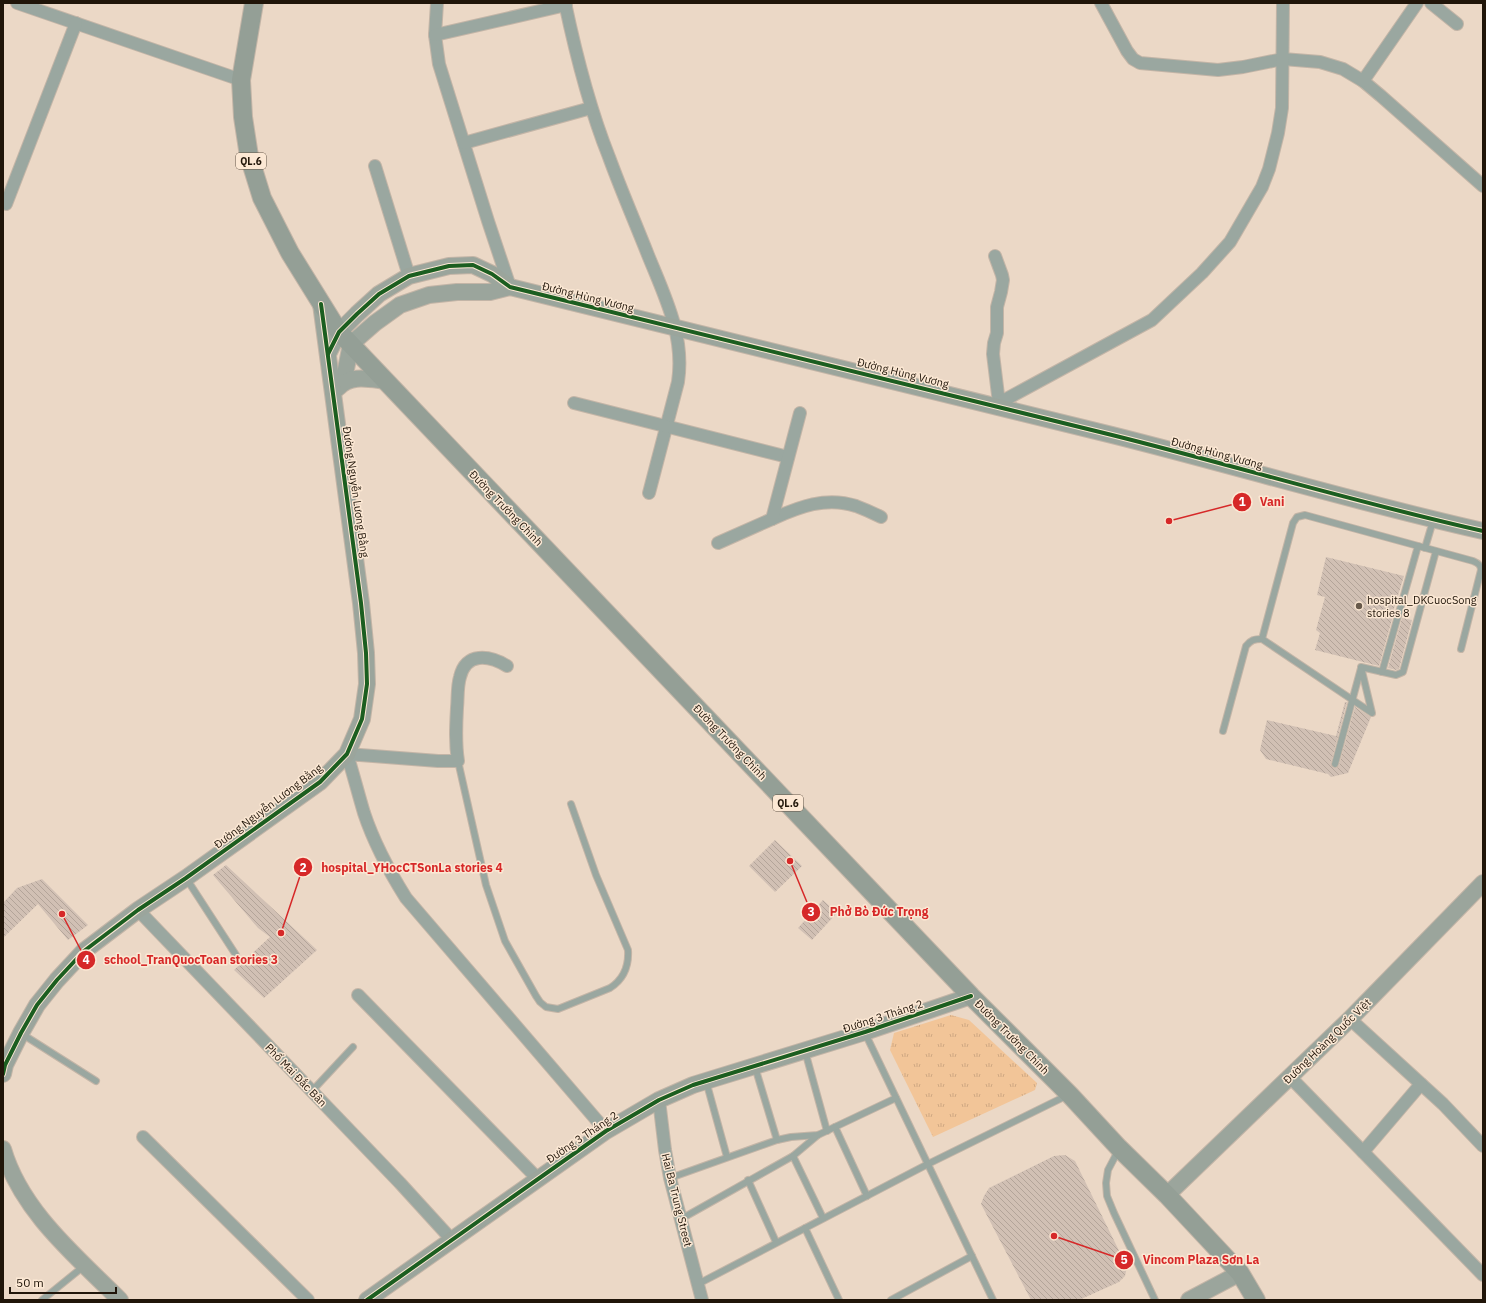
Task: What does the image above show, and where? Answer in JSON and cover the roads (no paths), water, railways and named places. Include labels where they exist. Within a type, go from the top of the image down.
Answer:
[{"type":"main road","name":"QL.6","points":[[254,3],[241,80],[243,117],[249,156],[262,198],[290,253],[321,304]]},
{"type":"main road","name":"Đường Trường Chinh","points":[[321,304],[345,338],[971,996],[1070,1095],[1119,1148],[1167,1195],[1240,1273],[1256,1300]]},
{"type":"street","points":[[17,3],[241,80]]},
{"type":"street","points":[[328,354],[345,338],[375,323],[400,306],[429,294],[490,292],[510,286],[439,64],[436,35],[437,3]]},
{"type":"street","points":[[1101,3],[1127,51],[1133,59],[1140,63],[1228,70],[1283,59],[1320,62],[1343,69],[1363,81],[1483,186]]},
{"type":"street","points":[[995,256],[1003,280],[1002,292],[997,308],[997,333],[993,354],[999,405],[1152,320],[1202,272],[1230,242],[1262,187],[1269,169],[1282,108],[1283,3]]},
{"type":"street","points":[[1363,81],[1417,3]]},
{"type":"street","points":[[1431,3],[1457,24]]},
{"type":"street","points":[[436,35],[565,4],[577,59],[591,108],[609,157],[671,310],[680,352],[681,367],[678,382],[650,493]]},
{"type":"street","points":[[6,204],[76,23]]},
{"type":"street","points":[[464,143],[591,108]]},
{"type":"street","points":[[375,166],[409,276]]},
{"type":"street","name":"Đường Hùng Vương","points":[[345,338],[379,294],[409,276],[449,266],[473,264],[510,286],[999,405],[1433,520],[1483,531]]},
{"type":"street","name":"Đường Nguyễn Lương Bằng","points":[[3,1074],[5,1065],[37,1005],[57,980],[84,951],[138,910],[186,878],[320,782],[347,754],[362,718],[367,684],[366,652],[338,389],[328,354],[321,304]]},
{"type":"street","points":[[338,389],[346,374],[345,338]]},
{"type":"street","points":[[338,389],[351,379],[368,378],[386,381]]},
{"type":"street","points":[[574,403],[788,457]]},
{"type":"street","points":[[772,520],[800,413]]},
{"type":"street","points":[[718,543],[792,510],[818,502],[832,502],[854,506],[882,517]]},
{"type":"street","points":[[507,666],[491,658],[482,657],[468,663],[464,668],[460,677],[458,688],[456,739],[458,761],[438,761],[347,754],[364,813],[377,845],[390,872],[406,898],[606,1131]]},
{"type":"street","name":"Đường Hoàng Quốc Việt","points":[[1167,1195],[1350,1019],[1483,883]]},
{"type":"street","name":"Phố Mai Đắc Bân","points":[[138,910],[400,1183],[452,1240]]},
{"type":"street","points":[[358,995],[538,1179]]},
{"type":"street","name":"Đường 3 Tháng 2","points":[[367,1300],[606,1131],[674,1092],[865,1032],[971,996]]},
{"type":"street","points":[[1350,1019],[1443,1104],[1483,1146]]},
{"type":"street","points":[[1290,1077],[1483,1275]]},
{"type":"street","points":[[1363,1152],[1421,1084]]},
{"type":"street","name":"Hai Ba Trung Street","points":[[659,1100],[670,1178],[702,1300]]},
{"type":"street","points":[[143,1137],[308,1300]]},
{"type":"street","points":[[3,1149],[6,1159],[25,1197],[50,1229],[120,1300]]},
{"type":"street","points":[[1189,1300],[1240,1273]]},
{"type":"lane","points":[[1262,639],[1293,523],[1297,517],[1305,515],[1477,562],[1481,567],[1461,649]]},
{"type":"lane","points":[[1426,548],[1433,520]]},
{"type":"lane","points":[[1382,672],[1418,546]]},
{"type":"lane","points":[[1362,667],[1399,675],[1404,670],[1436,551]]},
{"type":"lane","points":[[1223,731],[1246,646],[1254,639],[1262,639],[1372,713],[1362,667]]},
{"type":"lane","points":[[1335,764],[1362,667]]},
{"type":"lane","points":[[458,761],[486,885],[505,940],[521,972],[540,1002],[546,1006],[558,1009],[615,985],[623,976],[629,958],[628,950],[596,875],[571,804]]},
{"type":"lane","points":[[186,878],[236,955]]},
{"type":"lane","points":[[865,1032],[993,1300]]},
{"type":"lane","points":[[21,1033],[96,1081]]},
{"type":"lane","points":[[312,1091],[353,1047]]},
{"type":"lane","points":[[805,1051],[827,1131]]},
{"type":"lane","points":[[755,1066],[777,1140]]},
{"type":"lane","points":[[706,1082],[728,1157]]},
{"type":"lane","points":[[698,1284],[928,1164],[1070,1095]]},
{"type":"lane","points":[[681,1219],[748,1180],[794,1156],[818,1135],[896,1098]]},
{"type":"lane","points":[[835,1127],[867,1196]]},
{"type":"lane","points":[[670,1178],[777,1140],[791,1137],[818,1135]]},
{"type":"lane","points":[[1119,1148],[1108,1170],[1106,1183],[1107,1196],[1155,1300]]},
{"type":"lane","points":[[794,1156],[823,1218]]},
{"type":"lane","points":[[748,1180],[776,1242]]},
{"type":"lane","points":[[805,1228],[839,1300]]},
{"type":"lane","points":[[891,1300],[972,1256]]},
{"type":"lane","points":[[42,1300],[85,1265]]},
{"type":"place","name":"Vani","points":[[1169,521]]},
{"type":"place","name":"hospital_DKCuocSong stories 8","points":[[1359,606]]},
{"type":"place","name":"Phở Bò Đức Trọng","points":[[790,861]]},
{"type":"place","name":"school_TranQuocToan stories 3","points":[[62,914]]},
{"type":"place","name":"hospital_YHocCTSonLa stories 4","points":[[281,933]]},
{"type":"place","name":"Vincom Plaza Sơn La","points":[[1054,1236]]}]
